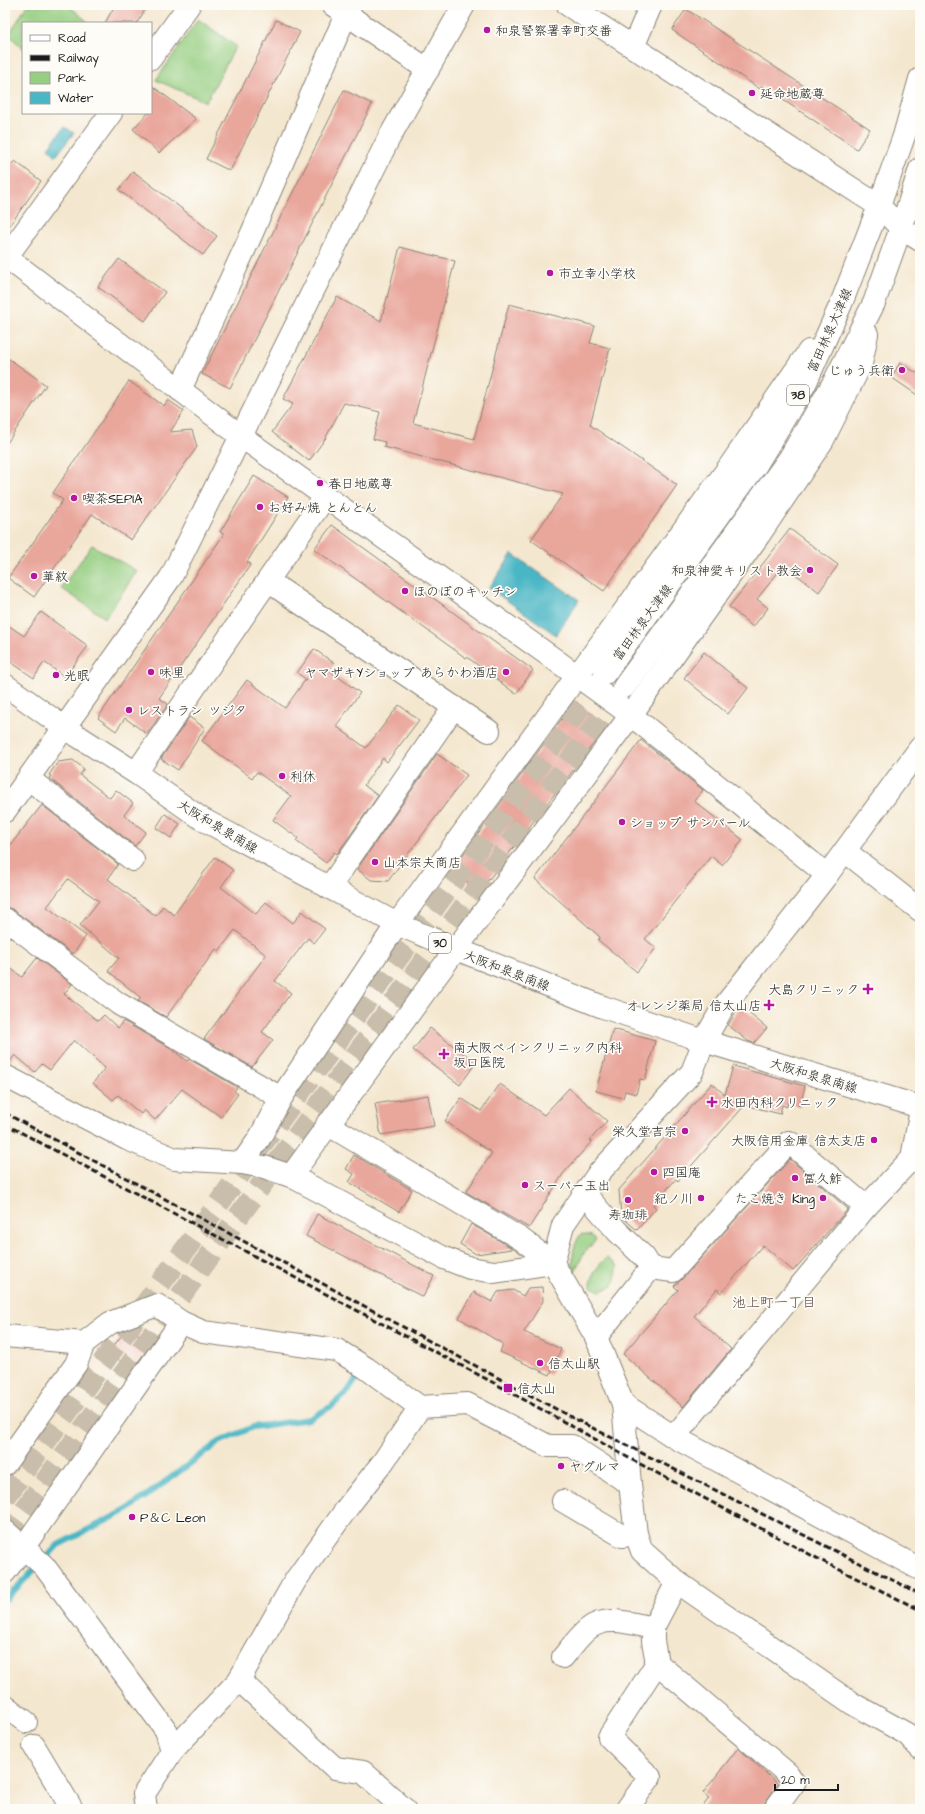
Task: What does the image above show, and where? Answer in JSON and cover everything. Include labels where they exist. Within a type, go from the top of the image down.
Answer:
[{"type":"street","points":[[152,57],[189,5]]},
{"type":"street","points":[[5,811],[171,577],[242,437],[389,138],[464,5]]},
{"type":"street","points":[[568,5],[879,206],[902,228],[920,240]]},
{"type":"street","points":[[633,47],[651,5]]},
{"type":"street","points":[[180,390],[252,233],[343,8],[428,70]]},
{"type":"street","name":"富田林泉大津線","points":[[605,674],[756,465],[805,384],[841,304],[879,206],[904,136],[920,79]]},
{"type":"street","points":[[110,114],[6,258],[242,437],[631,715],[827,875]]},
{"type":"street","name":"富田林泉大津線","points":[[624,687],[788,459],[834,382],[874,303],[902,228],[920,169]]},
{"type":"street","points":[[291,1176],[327,1124],[456,949],[631,715],[759,535],[823,440],[861,364],[874,303]]},
{"type":"street","points":[[242,1163],[259,1139],[281,1098],[397,924],[576,676],[729,468],[841,304]]},
{"type":"street","points":[[136,773],[325,497]]},
{"type":"street","points":[[268,581],[489,731]]},
{"type":"street","name":"大阪和泉泉南線","points":[[5,685],[65,728],[136,773],[202,819],[397,924],[603,1007],[704,1041],[920,1107]]},
{"type":"street","points":[[329,888],[454,707]]},
{"type":"street","points":[[553,1263],[563,1225],[598,1174],[692,1072],[704,1041],[722,1009],[827,875],[919,753]]},
{"type":"street","points":[[29,779],[133,860]]},
{"type":"street","points":[[845,851],[920,910]]},
{"type":"street","points":[[5,919],[119,1004],[281,1098]]},
{"type":"street","points":[[5,1076],[127,1139],[175,1159],[242,1163],[264,1167],[291,1176],[444,1258],[470,1268],[494,1272],[553,1263]]},
{"type":"street","points":[[674,1437],[866,1207],[912,1158],[920,1115]]},
{"type":"street","points":[[327,1124],[522,1239],[553,1263],[596,1338],[623,1404],[636,1534],[642,1551],[677,1582],[853,1704],[907,1734],[920,1748]]},
{"type":"street","points":[[585,1194],[617,1231],[644,1257],[651,1268],[673,1271],[789,1142],[866,1207]]},
{"type":"street","points":[[596,1338],[651,1268]]},
{"type":"street","points":[[5,1464],[76,1364],[84,1343],[110,1323],[157,1305],[181,1322],[202,1332],[337,1350],[366,1368],[420,1407],[467,1404],[548,1446],[572,1446],[630,1484]]},
{"type":"street","points":[[5,1572],[181,1322]]},
{"type":"street","points":[[5,1336],[84,1343]]},
{"type":"street","points":[[623,1404],[674,1437],[920,1569]]},
{"type":"street","points":[[146,1809],[144,1794],[172,1751],[239,1680],[295,1581],[350,1504],[383,1462],[420,1407]]},
{"type":"street","points":[[563,1501],[622,1536],[636,1534]]},
{"type":"street","points":[[5,1531],[44,1566],[166,1730],[172,1751]]},
{"type":"street","points":[[627,1809],[650,1777],[609,1737],[656,1663],[653,1628],[677,1582]]},
{"type":"street","points":[[563,1657],[588,1628],[607,1621],[627,1622],[653,1628]]},
{"type":"street","points":[[656,1663],[788,1774],[794,1783],[775,1809]]},
{"type":"street","points":[[239,1680],[335,1768],[363,1772],[404,1809]]},
{"type":"street","points":[[5,1706],[26,1722]]},
{"type":"street","points":[[34,1746],[72,1809]]},
{"type":"green space","points":[[27,5],[68,5],[88,22],[22,22],[22,48],[9,35]]},
{"type":"green space","points":[[198,19],[236,46],[206,102],[156,80]]},
{"type":"green space","points":[[92,545],[137,571],[105,618],[61,588]]},
{"type":"green space","points":[[581,1234],[592,1236],[596,1240],[584,1253],[573,1275],[574,1248]]},
{"type":"green space","points":[[607,1258],[618,1266],[613,1286],[600,1291],[591,1287],[592,1279],[600,1264]]},
{"type":"water","points":[[64,127],[74,133],[56,156],[48,148]]},
{"type":"water","points":[[512,554],[579,600],[556,635],[489,588]]},
{"type":"building","points":[[115,5],[148,5],[138,22],[106,22]]},
{"type":"building","points":[[686,9],[870,129],[857,149],[762,86],[760,89],[672,30]]},
{"type":"building","points":[[276,20],[300,32],[230,171],[206,159]]},
{"type":"building","points":[[152,86],[196,119],[159,153],[133,129],[147,114],[152,114]]},
{"type":"building","points":[[344,90],[372,104],[230,388],[202,374]]},
{"type":"building","points":[[15,161],[41,181],[5,232],[5,170]]},
{"type":"building","points":[[133,171],[217,236],[203,255],[119,190]]},
{"type":"building","points":[[400,247],[455,261],[413,423],[474,439],[509,304],[595,326],[590,343],[610,348],[590,425],[677,485],[604,591],[531,540],[563,494],[384,447],[385,442],[373,439],[380,412],[344,403],[325,439],[309,461],[272,432],[293,404],[283,399],[337,297],[381,321]]},
{"type":"building","points":[[119,259],[165,292],[145,321],[98,287]]},
{"type":"building","points":[[5,356],[46,385],[5,446]]},
{"type":"building","points":[[900,363],[920,375],[920,397],[891,377]]},
{"type":"building","points":[[129,381],[164,406],[168,400],[184,411],[170,432],[192,430],[197,447],[131,540],[92,514],[34,597],[8,578],[63,500],[53,493]]},
{"type":"building","points":[[254,476],[288,497],[247,562],[251,564],[159,698],[168,704],[147,734],[125,718],[116,731],[98,718],[224,534],[220,532]]},
{"type":"building","points":[[332,525],[533,670],[516,694],[467,657],[466,658],[314,549]]},
{"type":"building","points":[[790,529],[838,565],[819,592],[784,565],[757,599],[768,608],[753,627],[729,607]]},
{"type":"building","points":[[41,612],[88,646],[65,677],[44,662],[34,678],[5,658],[5,623],[24,636]]},
{"type":"building","points":[[314,649],[334,663],[329,670],[360,693],[336,726],[366,748],[399,705],[419,720],[387,762],[383,758],[364,785],[378,796],[337,854],[334,852],[326,863],[296,841],[298,838],[273,820],[291,796],[257,772],[252,778],[202,741],[247,680],[285,708],[306,679],[297,673]]},
{"type":"building","points":[[704,652],[748,688],[728,714],[684,678]]},
{"type":"building","points":[[575,701],[607,726],[480,891],[452,870]]},
{"type":"building","points":[[189,717],[205,728],[178,770],[161,759]]},
{"type":"building","points":[[641,740],[703,790],[694,801],[743,840],[722,865],[711,856],[645,939],[656,948],[637,972],[598,940],[600,937],[535,879]]},
{"type":"building","points":[[437,754],[467,775],[388,881],[371,880],[357,869]]},
{"type":"building","points":[[73,760],[84,769],[80,775],[110,798],[116,790],[133,803],[124,815],[146,832],[135,846],[49,778],[51,776],[49,775],[58,762]]},
{"type":"building","points":[[42,805],[118,864],[108,879],[156,916],[163,906],[174,915],[215,857],[233,870],[221,887],[256,914],[266,902],[293,923],[302,911],[325,929],[314,943],[308,938],[275,981],[291,993],[262,1032],[273,1040],[252,1067],[204,1039],[266,955],[235,930],[219,951],[216,949],[166,1017],[138,1001],[141,998],[108,971],[119,958],[80,925],[99,901],[68,879],[47,907],[86,936],[73,954],[12,909],[5,907],[5,852]]},
{"type":"building","points":[[165,814],[180,824],[171,838],[156,828]]},
{"type":"building","points":[[37,958],[72,984],[64,994],[98,1021],[104,1015],[118,1028],[123,1021],[170,1048],[187,1061],[189,1059],[237,1087],[234,1091],[238,1094],[221,1117],[182,1089],[155,1120],[144,1110],[141,1114],[118,1095],[113,1100],[93,1083],[105,1068],[74,1040],[50,1070],[42,1064],[35,1072],[15,1055],[8,1064],[5,1064],[5,964],[22,977]]},
{"type":"building","points":[[740,1006],[767,1028],[754,1043],[748,1041],[728,1025]]},
{"type":"building","points":[[430,1028],[476,1063],[460,1085],[413,1050]]},
{"type":"building","points":[[613,1029],[655,1041],[645,1080],[640,1079],[636,1094],[625,1091],[623,1098],[596,1091]]},
{"type":"building","points":[[733,1066],[805,1086],[800,1106],[788,1102],[787,1107],[782,1105],[780,1114],[745,1105],[678,1181],[676,1179],[653,1205],[656,1208],[637,1230],[621,1216],[619,1190],[712,1083],[725,1095]]},
{"type":"building","points":[[500,1084],[544,1115],[569,1088],[607,1121],[590,1140],[592,1141],[563,1174],[529,1228],[466,1192],[492,1153],[445,1121],[461,1098],[481,1111]]},
{"type":"building","points":[[428,1095],[434,1126],[381,1135],[375,1104]]},
{"type":"building","points":[[354,1155],[412,1190],[399,1212],[349,1182],[354,1174],[346,1169]]},
{"type":"building","points":[[790,1159],[848,1209],[793,1271],[763,1245],[721,1293],[717,1289],[694,1316],[731,1349],[683,1407],[623,1354],[678,1290],[674,1286]]},
{"type":"building","points":[[317,1214],[434,1276],[423,1297],[306,1236]]},
{"type":"building","points":[[471,1224],[512,1249],[476,1254],[460,1244]]},
{"type":"building","points":[[542,1287],[543,1301],[524,1332],[561,1349],[550,1375],[500,1352],[503,1344],[459,1318],[474,1292],[492,1302],[498,1292],[513,1290],[523,1296],[528,1288]]},
{"type":"building","points":[[131,1329],[151,1344],[132,1370],[109,1352],[125,1331]]},
{"type":"building","points":[[738,1748],[778,1784],[765,1802],[762,1809],[701,1809],[709,1798],[703,1793]]},
{"type":"waterway","points":[[46,1558],[58,1545],[127,1510],[219,1442],[253,1427],[309,1419],[332,1406],[348,1391],[360,1374]]},
{"type":"waterway","points":[[5,1600],[34,1570]]},
{"type":"tunnel","points":[[5,1497],[605,673]]},
{"type":"tunnel","points":[[5,1537],[624,687]]},
{"type":"railway","points":[[5,1113],[569,1416],[920,1594]]},
{"type":"railway","points":[[5,1124],[494,1383],[627,1457],[826,1563],[920,1610]]},
{"type":"place","name":"和泉警察署幸町交番","points":[[487,30]]},
{"type":"place","name":"延命地蔵尊","points":[[752,93]]},
{"type":"place","name":"市立幸小学校","points":[[550,273]]},
{"type":"place","name":"じゅう兵衛","points":[[902,370]]},
{"type":"place","name":"春日地蔵尊","points":[[320,483]]},
{"type":"place","name":"喫茶SEPIA","points":[[74,498]]},
{"type":"place","name":"お好み焼 とんとん","points":[[260,507]]},
{"type":"place","name":"和泉神愛キリスト教会","points":[[810,570]]},
{"type":"place","name":"華紋","points":[[34,576]]},
{"type":"place","name":"ほのぼのキッチン","points":[[405,591]]},
{"type":"place","name":"味里","points":[[151,672]]},
{"type":"place","name":"ヤマザキYショップ あらかわ酒店","points":[[506,672]]},
{"type":"place","name":"光眠","points":[[56,675]]},
{"type":"place","name":"レストラン ツジタ","points":[[129,710]]},
{"type":"place","name":"利休","points":[[282,776]]},
{"type":"place","name":"ショップ サンパール","points":[[622,822]]},
{"type":"place","name":"山本宗夫商店","points":[[375,862]]},
{"type":"place","name":"大島クリニック","points":[[868,989]]},
{"type":"place","name":"オレンジ薬局 信太山店","points":[[769,1005]]},
{"type":"place","name":"南大阪ペインクリニック内科 坂口医院","points":[[444,1054]]},
{"type":"place","name":"水田内科クリニック","points":[[712,1102]]},
{"type":"place","name":"栄久堂吉宗","points":[[685,1131]]},
{"type":"place","name":"大阪信用金庫 信太支店","points":[[874,1140]]},
{"type":"place","name":"四国庵","points":[[654,1172]]},
{"type":"place","name":"冨久鮓","points":[[795,1178]]},
{"type":"place","name":"スーパー玉出","points":[[525,1185]]},
{"type":"place","name":"紀ノ川","points":[[701,1198]]},
{"type":"place","name":"たこ焼き King","points":[[823,1198]]},
{"type":"place","name":"寿珈琲","points":[[628,1200]]},
{"type":"place","name":"信太山駅","points":[[540,1363]]},
{"type":"place","name":"信太山","points":[[508,1388]]},
{"type":"place","name":"ヤグルマ","points":[[561,1466]]},
{"type":"place","name":"P＆C Leon","points":[[132,1517]]},
{"type":"district","name":"池上町一丁目","points":[[774,1302]]}]
